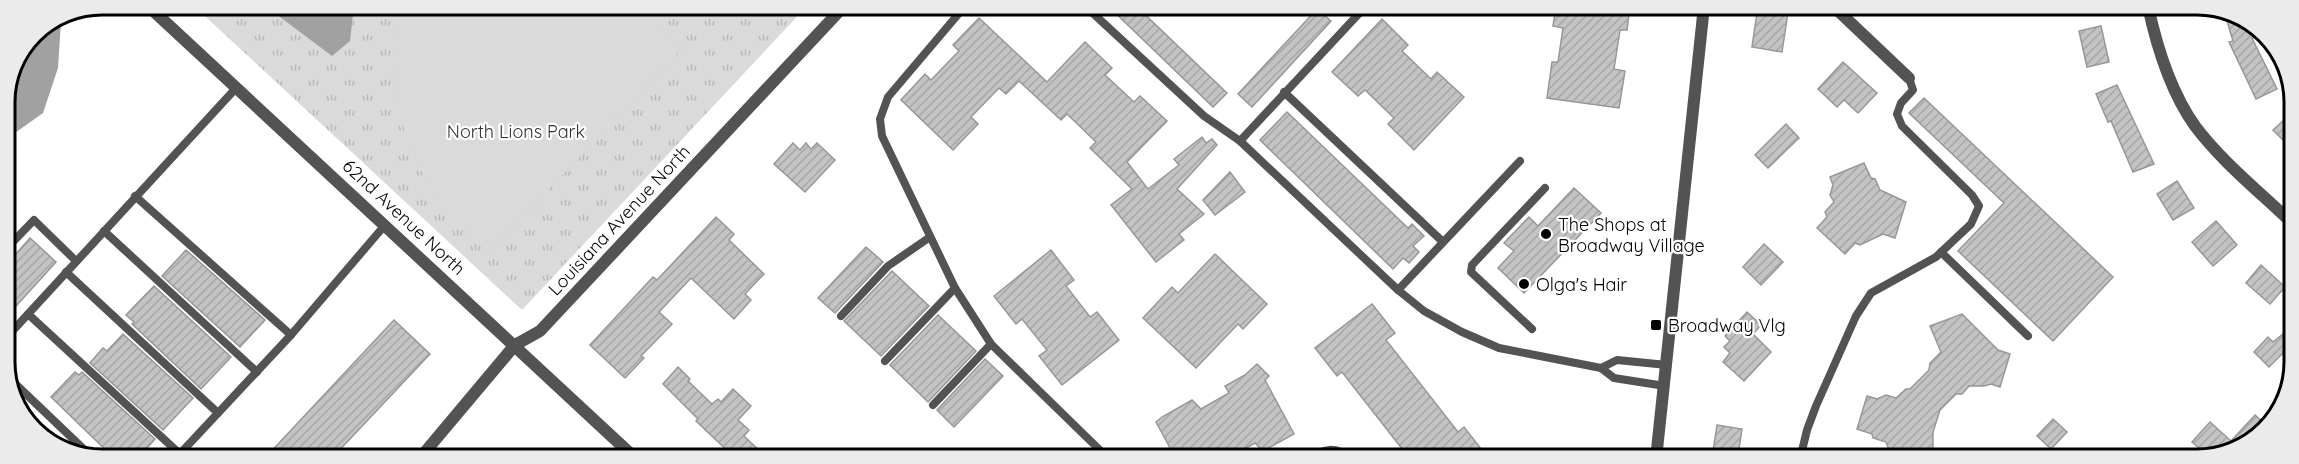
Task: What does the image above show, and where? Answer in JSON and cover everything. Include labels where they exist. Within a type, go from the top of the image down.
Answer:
[{"type":"street","name":"62nd Avenue North","points":[[159,15],[625,449]]},
{"type":"street","name":"Louisiana Avenue North","points":[[428,449],[515,345],[540,331],[836,15]]},
{"type":"street","points":[[1657,449],[1703,15]]},
{"type":"street","points":[[1842,15],[1909,78]]},
{"type":"street","points":[[2150,15],[2154,36],[2170,80],[2195,125],[2224,159],[2284,216]]},
{"type":"lane","points":[[958,15],[888,97],[880,118],[882,136],[955,288],[991,344],[1099,449]]},
{"type":"lane","points":[[1095,15],[1204,116],[1240,141],[1398,290],[1424,311],[1462,332],[1499,348],[1601,368],[1614,378],[1665,386]]},
{"type":"lane","points":[[1240,141],[1357,15]]},
{"type":"lane","points":[[1802,449],[1816,405],[1856,316],[1871,293],[1941,252],[1971,224],[1979,206],[1972,195],[1902,126],[1897,114],[1901,103],[1913,90],[1909,78]]},
{"type":"lane","points":[[15,328],[237,87]]},
{"type":"lane","points":[[1284,92],[1443,242]]},
{"type":"lane","points":[[1398,290],[1520,161]]},
{"type":"lane","points":[[1532,329],[1472,272],[1472,265],[1545,188]]},
{"type":"lane","points":[[135,196],[291,335]]},
{"type":"lane","points":[[15,240],[34,220],[76,261]]},
{"type":"lane","points":[[185,449],[291,335],[385,225]]},
{"type":"lane","points":[[104,231],[256,372]]},
{"type":"lane","points":[[841,316],[888,266],[930,237]]},
{"type":"lane","points":[[1941,252],[2028,336]]},
{"type":"lane","points":[[66,272],[218,413]]},
{"type":"lane","points":[[885,361],[955,288]]},
{"type":"lane","points":[[28,314],[171,449]]},
{"type":"lane","points":[[933,405],[991,344]]},
{"type":"lane","points":[[1601,368],[1617,360],[1667,364]]},
{"type":"lane","points":[[20,388],[81,446]]},
{"type":"lane","points":[[73,438],[73,443]]},
{"type":"green space","name":"North Lions Park","points":[[204,15],[799,15],[522,310]]},
{"type":"green space","points":[[400,15],[647,15],[683,48],[489,252],[446,211],[428,184],[412,150],[400,115],[395,83]]},
{"type":"shaded area","points":[[277,15],[353,15],[350,41],[332,56]]},
{"type":"shaded area","points":[[61,26],[58,68],[43,113],[15,133],[15,96],[22,69],[40,40]]},
{"type":"building","points":[[1117,15],[1145,15],[1227,93],[1213,107]]},
{"type":"building","points":[[1311,15],[1324,15],[1331,21],[1252,107],[1238,94]]},
{"type":"building","points":[[1555,15],[1629,15],[1627,30],[1620,30],[1614,69],[1625,71],[1619,108],[1547,98],[1552,62],[1558,62],[1563,28],[1553,26]]},
{"type":"building","points":[[1757,15],[1788,15],[1782,52],[1752,47]]},
{"type":"building","points":[[979,18],[1047,82],[1085,42],[1112,68],[1105,75],[1134,102],[1140,96],[1167,121],[1127,162],[1148,189],[1179,165],[1174,159],[1202,137],[1206,143],[1212,139],[1217,145],[1177,189],[1204,214],[1179,234],[1184,240],[1156,262],[1111,205],[1132,189],[1090,148],[1096,142],[1067,114],[1061,120],[1019,81],[1006,94],[999,88],[971,117],[978,124],[953,150],[901,100],[925,74],[931,80],[959,51],[953,45]]},
{"type":"building","points":[[1382,19],[1408,45],[1402,51],[1431,79],[1437,72],[1464,97],[1414,150],[1388,124],[1394,118],[1365,90],[1358,96],[1332,72]]},
{"type":"building","points":[[2227,21],[2255,37],[2252,38],[2277,89],[2256,99],[2229,42],[2233,41]]},
{"type":"building","points":[[2101,26],[2109,62],[2087,67],[2079,31]]},
{"type":"building","points":[[1843,62],[1877,93],[1858,113],[1844,100],[1837,107],[1818,89]]},
{"type":"building","points":[[2117,85],[2154,164],[2133,172],[2111,121],[2108,122],[2096,94]]},
{"type":"building","points":[[1924,98],[2113,277],[2053,341],[1958,251],[2004,203],[1909,113]]},
{"type":"building","points":[[1287,112],[1408,228],[1412,224],[1424,236],[1413,246],[1419,252],[1409,263],[1403,258],[1393,269],[1260,140]]},
{"type":"building","points":[[2284,120],[2284,141],[2273,130]]},
{"type":"building","points":[[1786,124],[1799,138],[1768,168],[1755,155]]},
{"type":"building","points":[[793,143],[800,150],[806,143],[811,149],[817,143],[835,160],[805,192],[774,164]]},
{"type":"building","points":[[1864,163],[1880,190],[1906,202],[1895,238],[1883,234],[1860,245],[1855,243],[1845,254],[1817,228],[1827,217],[1825,212],[1834,202],[1830,195],[1833,185],[1830,177]]},
{"type":"building","points":[[1230,172],[1245,192],[1215,215],[1203,200]]},
{"type":"building","points":[[2177,181],[2194,208],[2173,220],[2157,194]]},
{"type":"building","name":"The Shops at Broadway Village","points":[[1574,188],[1601,213],[1524,293],[1498,268],[1514,251],[1504,243],[1529,217],[1538,226]]},
{"type":"building","points":[[716,217],[734,234],[729,240],[764,274],[745,294],[751,300],[734,319],[691,278],[659,312],[672,324],[641,356],[644,358],[625,378],[590,345],[653,277],[657,280]]},
{"type":"building","points":[[2216,221],[2237,245],[2213,266],[2192,242]]},
{"type":"building","points":[[30,238],[56,262],[15,307],[15,255]]},
{"type":"building","points":[[1764,244],[1783,262],[1761,285],[1743,267]]},
{"type":"building","points":[[866,247],[883,262],[835,313],[818,298]]},
{"type":"building","points":[[186,250],[265,320],[240,347],[162,276]]},
{"type":"building","points":[[1051,250],[1074,280],[1066,286],[1090,317],[1097,312],[1119,340],[1062,385],[1039,356],[1047,350],[1022,319],[1016,324],[994,296]]},
{"type":"building","points":[[1215,254],[1267,304],[1243,329],[1238,324],[1196,368],[1143,318],[1172,287],[1178,293]]},
{"type":"building","points":[[2261,265],[2284,288],[2270,304],[2246,283]]},
{"type":"building","points":[[892,271],[929,306],[881,356],[844,321]]},
{"type":"building","points":[[154,286],[231,357],[201,389],[132,324],[134,322],[126,315]]},
{"type":"building","points":[[1372,304],[1395,333],[1386,340],[1458,432],[1464,427],[1481,449],[1402,449],[1342,372],[1337,376],[1315,348]]},
{"type":"building","points":[[1747,312],[1761,325],[1753,334],[1771,352],[1744,381],[1723,362],[1730,353],[1724,347],[1730,341],[1725,336]]},
{"type":"building","points":[[1962,314],[1998,350],[2010,354],[2000,387],[1991,384],[1969,386],[1962,394],[1956,394],[1940,410],[1933,432],[1933,449],[1889,449],[1886,442],[1857,429],[1867,396],[1877,399],[1886,395],[1896,398],[1906,389],[1910,389],[1929,370],[1930,363],[1941,352],[1930,326]]},
{"type":"building","points":[[938,315],[976,351],[928,402],[890,365]]},
{"type":"building","points":[[394,320],[430,354],[340,449],[273,449]]},
{"type":"building","points":[[2284,333],[2284,352],[2269,367],[2254,352],[2268,337],[2273,342]]},
{"type":"building","points":[[123,334],[193,398],[163,430],[90,363],[103,348],[107,351]]},
{"type":"building","points":[[985,359],[1003,376],[954,427],[937,410]]},
{"type":"building","points":[[1257,364],[1269,376],[1265,380],[1294,434],[1267,449],[1261,449],[1255,443],[1244,449],[1171,449],[1156,422],[1192,400],[1201,409],[1229,393],[1225,386],[1245,375]]},
{"type":"building","points":[[678,367],[690,379],[688,381],[712,404],[718,399],[721,402],[733,389],[751,406],[738,420],[749,430],[744,436],[758,449],[726,449],[696,421],[698,419],[663,384]]},
{"type":"building","points":[[75,372],[79,375],[82,372],[155,439],[146,449],[105,449],[51,397]]},
{"type":"building","points":[[2255,415],[2261,420],[2241,437],[2225,444],[2200,449],[2192,442],[2210,422],[2231,441]]},
{"type":"building","points":[[2053,419],[2067,432],[2051,449],[2037,436]]},
{"type":"building","points":[[1717,425],[1742,429],[1739,449],[1713,449]]},
{"type":"place","name":"The Shops at Broadway Village","points":[[1546,234]]},
{"type":"place","name":"Olga's Hair","points":[[1524,284]]},
{"type":"place","name":"Broadway Vlg","points":[[1656,325]]}]
